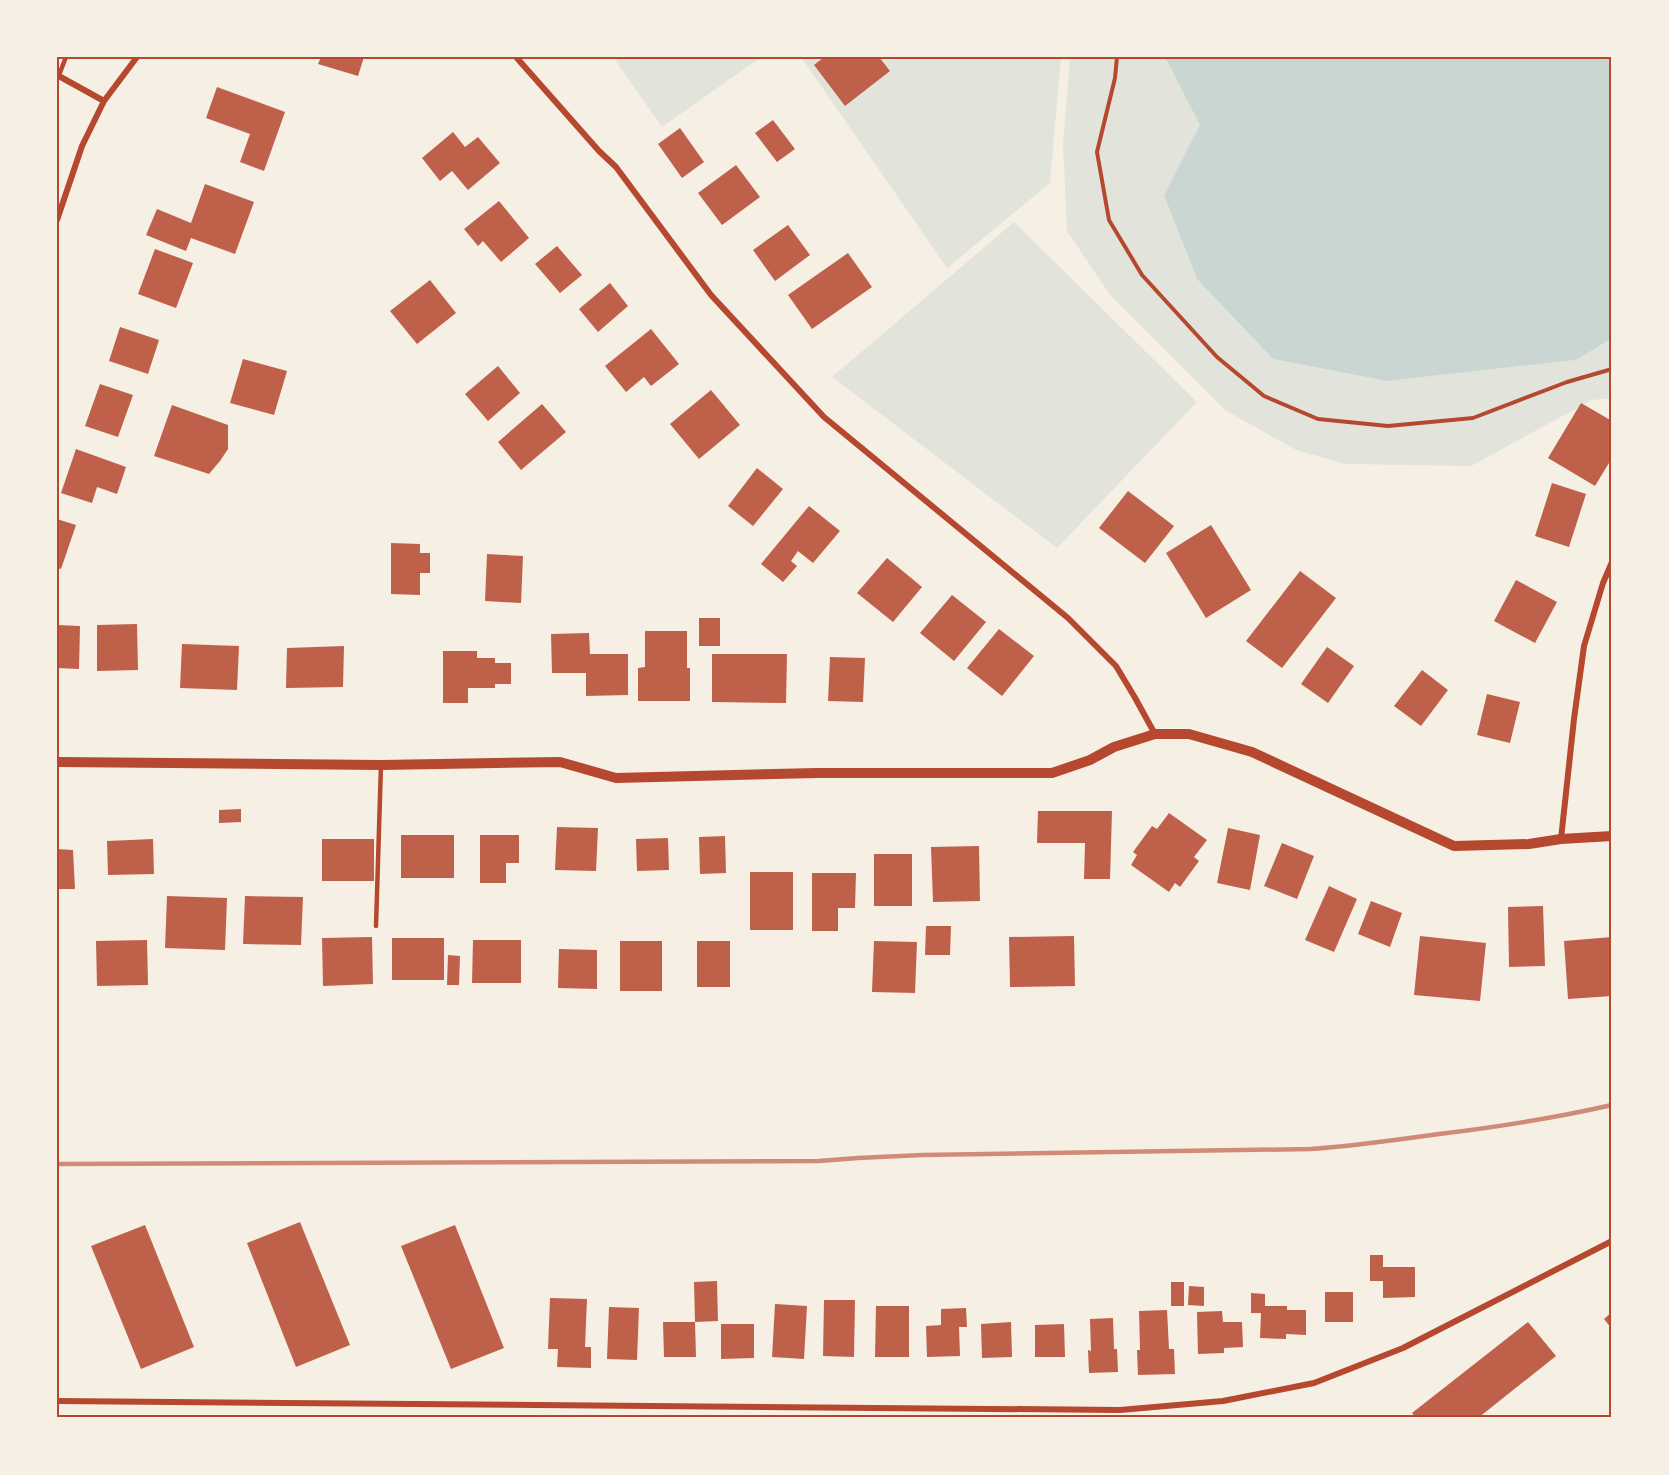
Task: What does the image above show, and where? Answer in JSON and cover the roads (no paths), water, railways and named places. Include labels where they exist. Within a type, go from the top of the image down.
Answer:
[{"type":"street","points":[[57,220],[82,146],[104,101],[136,57]]},
{"type":"street","points":[[516,57],[599,151],[616,167],[711,295],[824,417],[1068,618],[1116,666],[1155,734]]},
{"type":"street","points":[[58,75],[104,101]]},
{"type":"street","points":[[1561,839],[1584,646],[1603,582],[1612,562]]},
{"type":"street","points":[[57,762],[381,765],[560,762],[616,778],[817,773],[1052,773],[1090,760],[1114,747],[1155,734],[1189,734],[1252,752],[1454,846],[1529,844],[1561,839],[1612,836]]},
{"type":"street","points":[[57,1401],[1120,1410],[1223,1401],[1314,1383],[1403,1348],[1612,1241]]},
{"type":"street","points":[[1120,1410],[1120,1418]]},
{"type":"lane","points":[[58,75],[66,57]]},
{"type":"lane","points":[[376,926],[381,765]]},
{"type":"railway","points":[[57,1164],[819,1161],[922,1155],[1311,1149],[1375,1143],[1504,1125],[1612,1105]]}]
